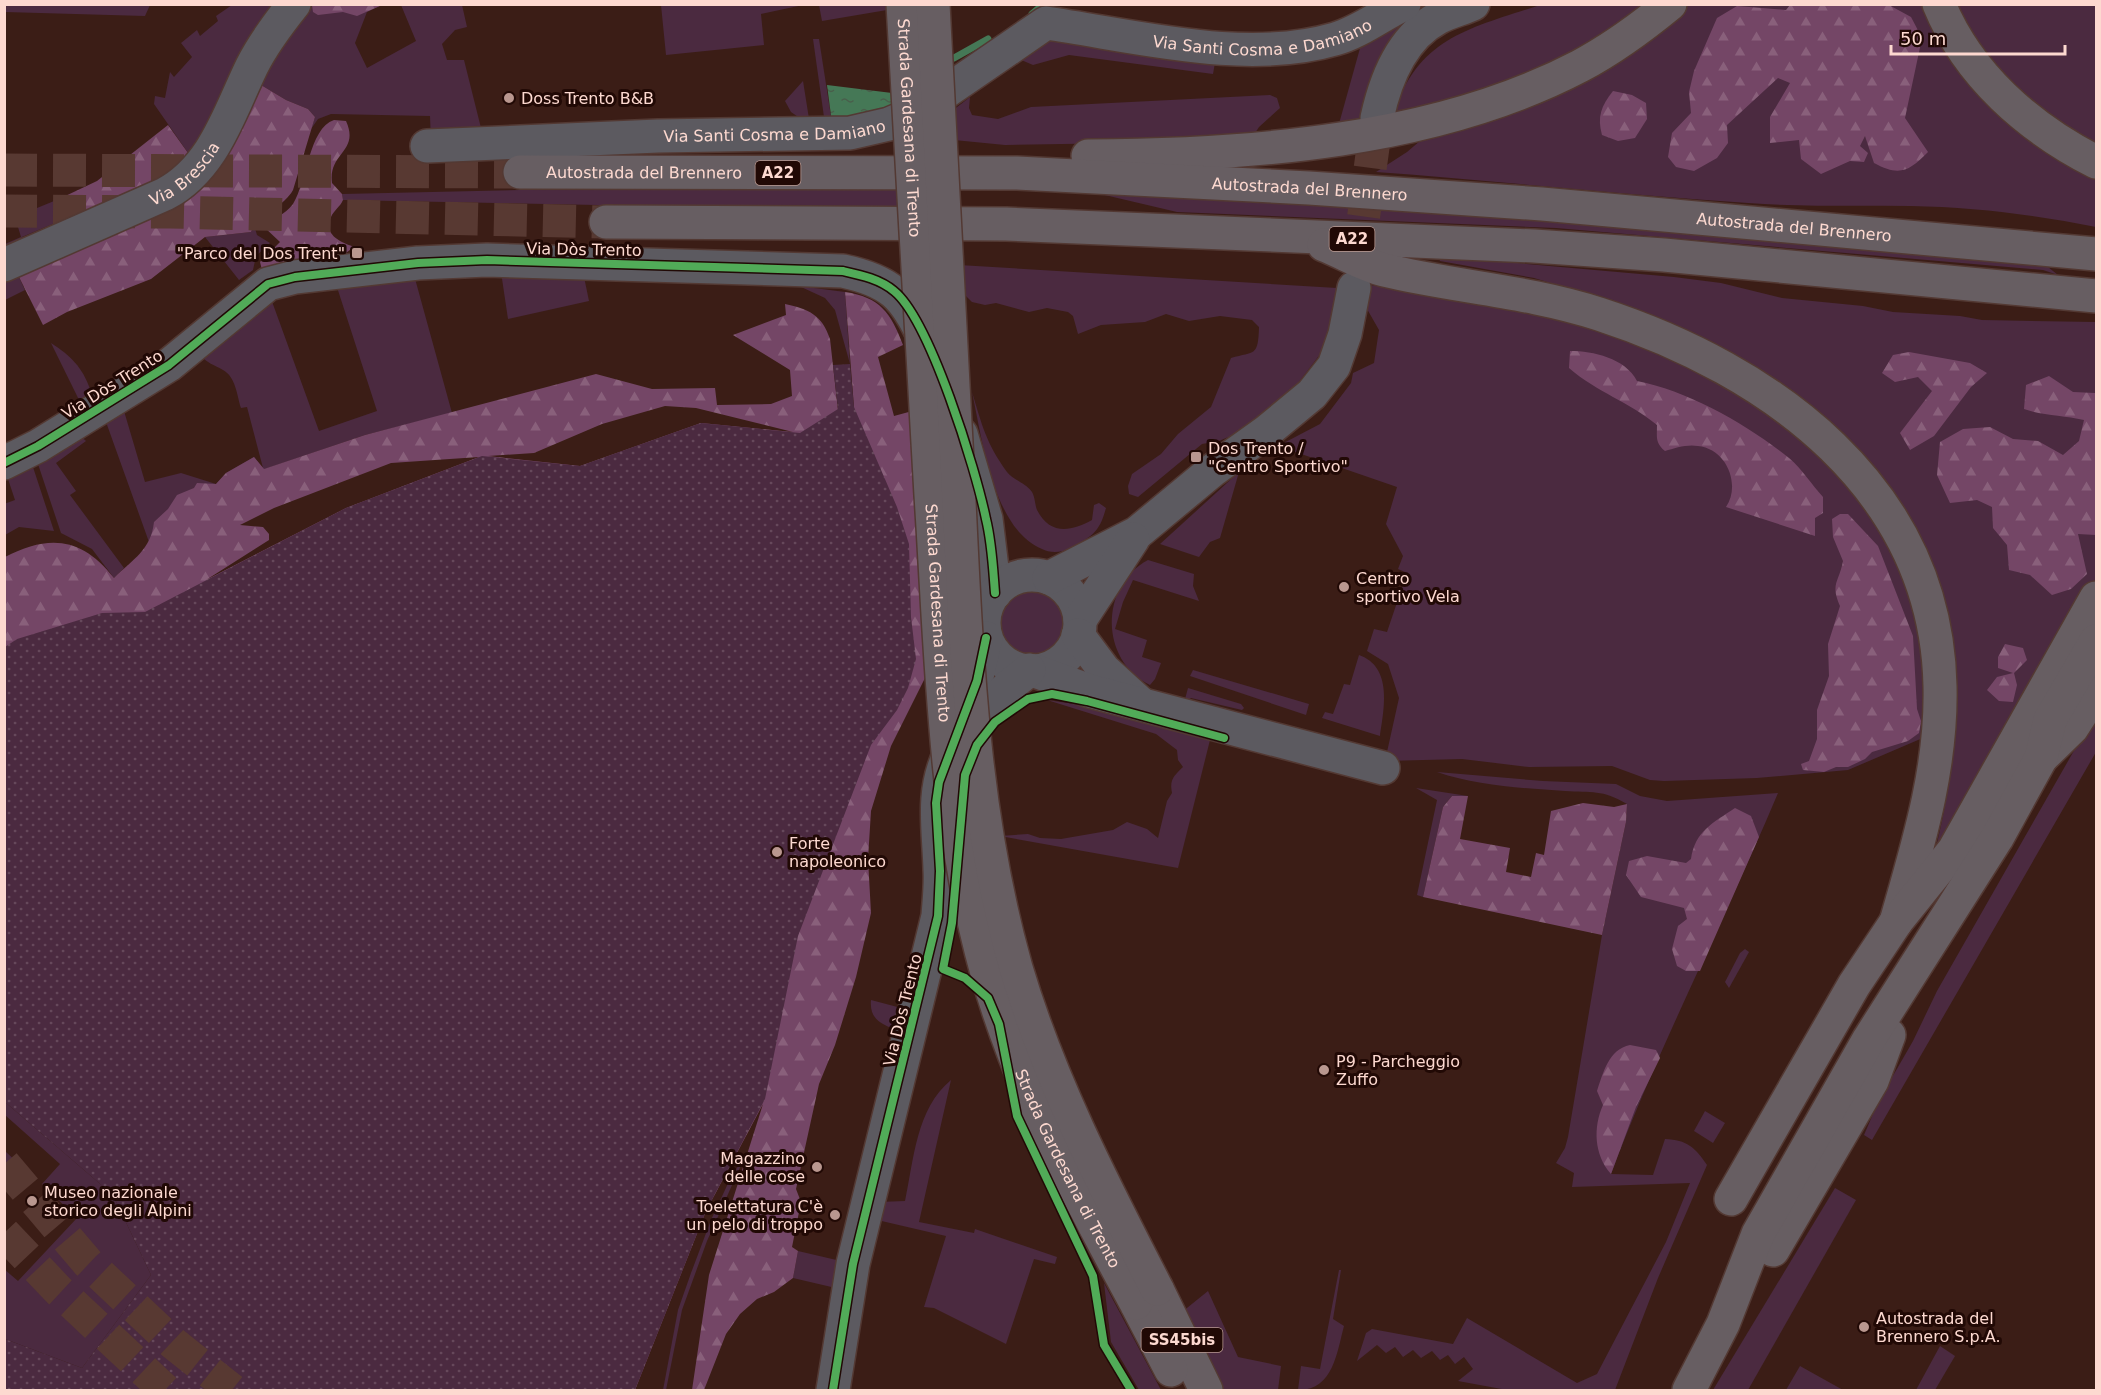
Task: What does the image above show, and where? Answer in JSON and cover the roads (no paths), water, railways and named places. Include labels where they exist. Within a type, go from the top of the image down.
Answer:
[{"type":"highway","name":"Strada Gardesana di Trento","points":[[903,4],[937,594],[952,805],[987,974],[1017,1059],[1071,1182],[1206,1390]]},
{"type":"highway","name":"Strada Gardesana di Trento","points":[[933,4],[963,593],[981,802],[996,886],[1017,968],[1044,1048],[1084,1142],[1182,1390]]},
{"type":"highway","points":[[1017,173],[1073,156],[1258,150],[1341,139],[1460,114],[1580,66],[1640,28],[1670,4]]},
{"type":"highway","points":[[1939,4],[1963,53],[1988,82],[2046,131],[2097,162]]},
{"type":"highway","name":"Autostrada del Brennero","points":[[520,172],[1017,173],[1309,188],[1531,204],[2097,254]]},
{"type":"highway","name":"A22","points":[[606,222],[1006,224],[1303,237],[1664,255],[2097,296]]},
{"type":"highway","points":[[1303,237],[1382,269],[1535,296],[1599,314],[1678,343],[1725,368],[1801,416],[1857,469],[1905,542],[1921,582],[1937,643],[1939,729],[1932,784],[1896,922]]},
{"type":"highway","points":[[1731,1199],[1854,985],[1896,922],[1954,850],[2097,598]]},
{"type":"highway","points":[[1689,1390],[1723,1324],[1781,1239],[1872,1081],[1913,973],[1997,838],[2041,758],[2050,720],[2097,641]]},
{"type":"highway","points":[[2041,758],[2072,728],[2097,691]]},
{"type":"highway","points":[[1723,1324],[1740,1224],[1859,1016],[1913,973]]},
{"type":"street","name":"Via Brescia","points":[[4,265],[165,194],[189,178],[208,157],[268,38],[294,4]]},
{"type":"street","name":"Via Santi Cosma e Damiano","points":[[427,146],[658,136],[850,133],[889,124],[915,113],[1052,14],[1218,47],[1279,49],[1319,43],[1352,34],[1404,4]]},
{"type":"street","points":[[1377,118],[1390,74],[1408,47],[1438,18],[1473,4]]},
{"type":"street","name":"Via Dòs Trento","points":[[4,462],[39,446],[169,365],[267,284],[295,277],[418,263],[487,260],[843,271],[884,284],[895,291],[912,311],[941,375],[986,519],[995,592]]},
{"type":"street","points":[[1354,288],[1340,351],[1334,366],[1323,382],[1266,432],[1213,470],[1137,533],[1042,576],[1020,576],[1006,582],[995,592],[987,606],[984,622],[986,638],[994,652],[1005,663],[1090,691],[1383,768]]},
{"type":"street","name":"Via Dòs Trento","points":[[986,519],[1011,553],[1042,576]]},
{"type":"street","points":[[1032,671],[1050,668],[1063,659],[1079,627],[1137,533]]},
{"type":"street","points":[[1042,576],[1074,596],[1079,627],[1104,670],[1143,705]]},
{"type":"street","name":"Via Dòs Trento","points":[[833,1390],[853,1264],[938,916],[940,871],[936,803],[943,767],[978,681],[986,638]]},
{"type":"street","name":"Via Dòs Trento","points":[[955,742],[1000,694],[1032,671]]},
{"type":"water","points":[[827,85],[892,93],[893,109],[832,123]]},
{"type":"waterway","points":[[1032,14],[1044,4]]},
{"type":"waterway","points":[[954,58],[988,39]]},
{"type":"tunnel","points":[[1357,265],[1377,118]]},
{"type":"tunnel","points":[[4,170],[520,172]]},
{"type":"tunnel","points":[[4,211],[170,212],[606,222]]},
{"type":"tunnel","points":[[4,1164],[88,1263],[173,1343],[232,1390]]},
{"type":"tunnel","points":[[4,1233],[58,1290],[165,1390]]},
{"type":"place","name":"Doss Trento B&B","points":[[509,98]]},
{"type":"place","name":"\"Parco del Dos Trent\"","points":[[357,253]]},
{"type":"place","name":"Dos Trento / \"Centro Sportivo\"","points":[[1196,457]]},
{"type":"place","name":"Centro sportivo Vela","points":[[1344,587]]},
{"type":"place","name":"Forte napoleonico","points":[[777,852]]},
{"type":"place","name":"P9 - Parcheggio Zuffo","points":[[1324,1070]]},
{"type":"place","name":"Magazzino delle cose","points":[[817,1167]]},
{"type":"place","name":"Museo nazionale storico degli Alpini","points":[[32,1201]]},
{"type":"place","name":"Toelettatura C'è un pelo di troppo","points":[[835,1215]]},
{"type":"place","name":"Autostrada del Brennero S.p.A.","points":[[1864,1327]]}]
